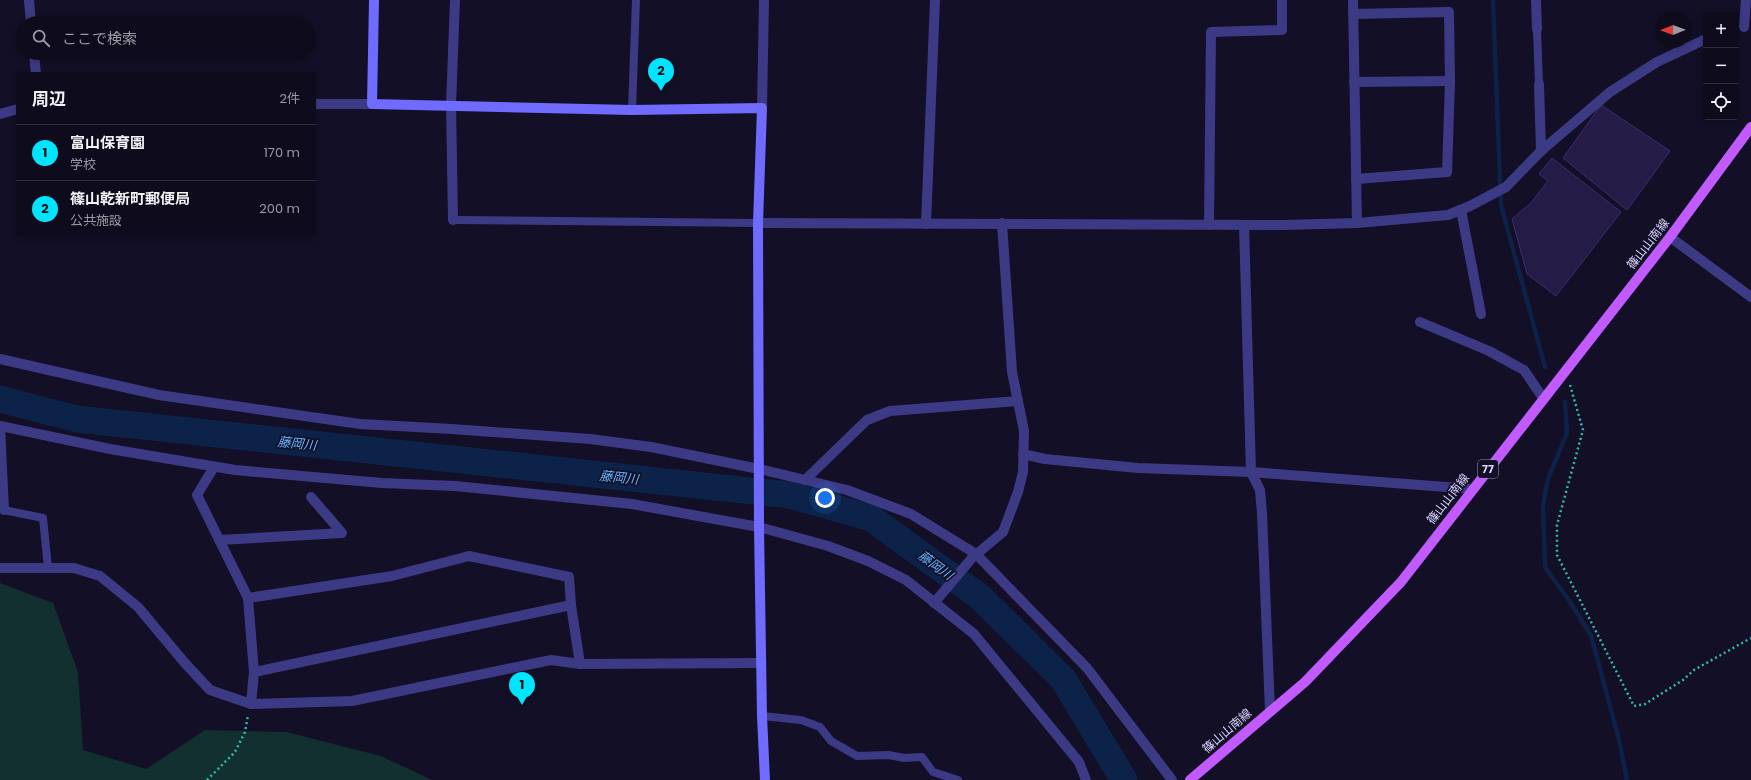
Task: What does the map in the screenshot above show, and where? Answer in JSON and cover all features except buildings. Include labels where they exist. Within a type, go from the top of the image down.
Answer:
[{"type":"main road","name":"篠山山南線","points":[[1190,780],[1305,682],[1401,582],[1670,237],[1751,127]]},
{"type":"street","points":[[29,0],[30,16]]},
{"type":"street","points":[[372,104],[374,0]]},
{"type":"street","points":[[453,220],[451,105],[455,0]]},
{"type":"street","points":[[764,0],[758,223],[761,663],[765,780]]},
{"type":"street","points":[[926,224],[935,0]]},
{"type":"street","points":[[1208,225],[1211,32],[1282,30],[1282,0]]},
{"type":"street","points":[[1352,0],[1358,223]]},
{"type":"street","points":[[1536,0],[1537,29]]},
{"type":"street","points":[[1744,28],[1746,0]]},
{"type":"street","points":[[1353,14],[1449,12],[1450,81],[1447,172],[1356,179]]},
{"type":"street","points":[[758,223],[1002,223],[1284,226],[1358,223],[1448,215],[1506,187],[1541,152],[1610,92],[1657,62],[1703,40]]},
{"type":"street","points":[[35,60],[36,72]]},
{"type":"street","points":[[1354,82],[1450,81]]},
{"type":"street","points":[[1539,84],[1541,152]]},
{"type":"street","points":[[316,104],[451,105],[632,110],[762,108]]},
{"type":"street","points":[[0,114],[16,110]]},
{"type":"street","points":[[1461,210],[1481,314]]},
{"type":"street","points":[[936,600],[974,556],[1003,532],[1018,492],[1023,472],[1024,431],[1012,372],[1002,223]]},
{"type":"street","points":[[1244,225],[1251,472],[1260,490],[1262,513],[1270,711]]},
{"type":"street","points":[[1670,237],[1751,297]]},
{"type":"street","points":[[1420,322],[1489,351],[1524,370],[1543,398]]},
{"type":"street","points":[[0,359],[159,395],[360,424],[590,439],[651,447],[759,472],[805,480],[847,490],[911,514],[974,556],[1087,668],[1172,780]]},
{"type":"street","points":[[805,480],[867,420],[890,411],[1018,400]]},
{"type":"street","points":[[4,510],[0,426],[110,449],[214,467],[382,483],[455,486],[632,504],[760,527],[828,546],[868,561],[906,580],[936,600],[974,634],[1079,762],[1086,780]]},
{"type":"street","points":[[1023,454],[1045,459],[1138,468],[1251,472],[1472,489]]},
{"type":"street","points":[[214,467],[197,495],[248,598],[254,672],[251,704]]},
{"type":"street","points":[[219,540],[342,533],[310,498]]},
{"type":"street","points":[[248,598],[392,576],[469,556],[569,577],[571,605],[580,664]]},
{"type":"street","points":[[0,568],[74,568],[100,576],[138,607],[184,662],[210,690],[251,704],[352,701],[551,660],[580,664],[761,663]]},
{"type":"street","points":[[254,672],[571,605]]},
{"type":"lane","points":[[632,110],[636,0]]},
{"type":"lane","points":[[1537,29],[1539,84]]},
{"type":"lane","points":[[453,220],[758,223]]},
{"type":"lane","points":[[4,510],[42,518],[48,568]]},
{"type":"lane","points":[[762,716],[801,720],[820,727],[831,741],[857,756],[889,755],[904,758],[922,757],[933,772],[958,780]]},
{"type":"path","points":[[1566,369],[1583,430],[1557,525],[1557,555],[1634,706],[1644,704],[1683,680],[1694,670],[1751,638]]},
{"type":"path","points":[[207,780],[235,752],[244,732],[251,704]]},
{"type":"green space","points":[[0,583],[53,603],[78,672],[83,750],[146,769],[205,730],[286,732],[381,756],[432,780],[0,780]]},
{"type":"waterway","points":[[1493,0],[1501,205],[1545,367]]},
{"type":"waterway","name":"藤岡川","points":[[0,399],[77,419],[790,495],[871,518],[980,597],[1063,679],[1124,780]]},
{"type":"waterway","points":[[1565,402],[1567,433],[1548,479],[1543,506],[1545,567],[1591,635],[1619,740],[1627,780]]},
{"type":"place","name":"篠山乾新町郵便局","points":[[661,91]]},
{"type":"place","name":"富山保育園","points":[[522,705]]}]
